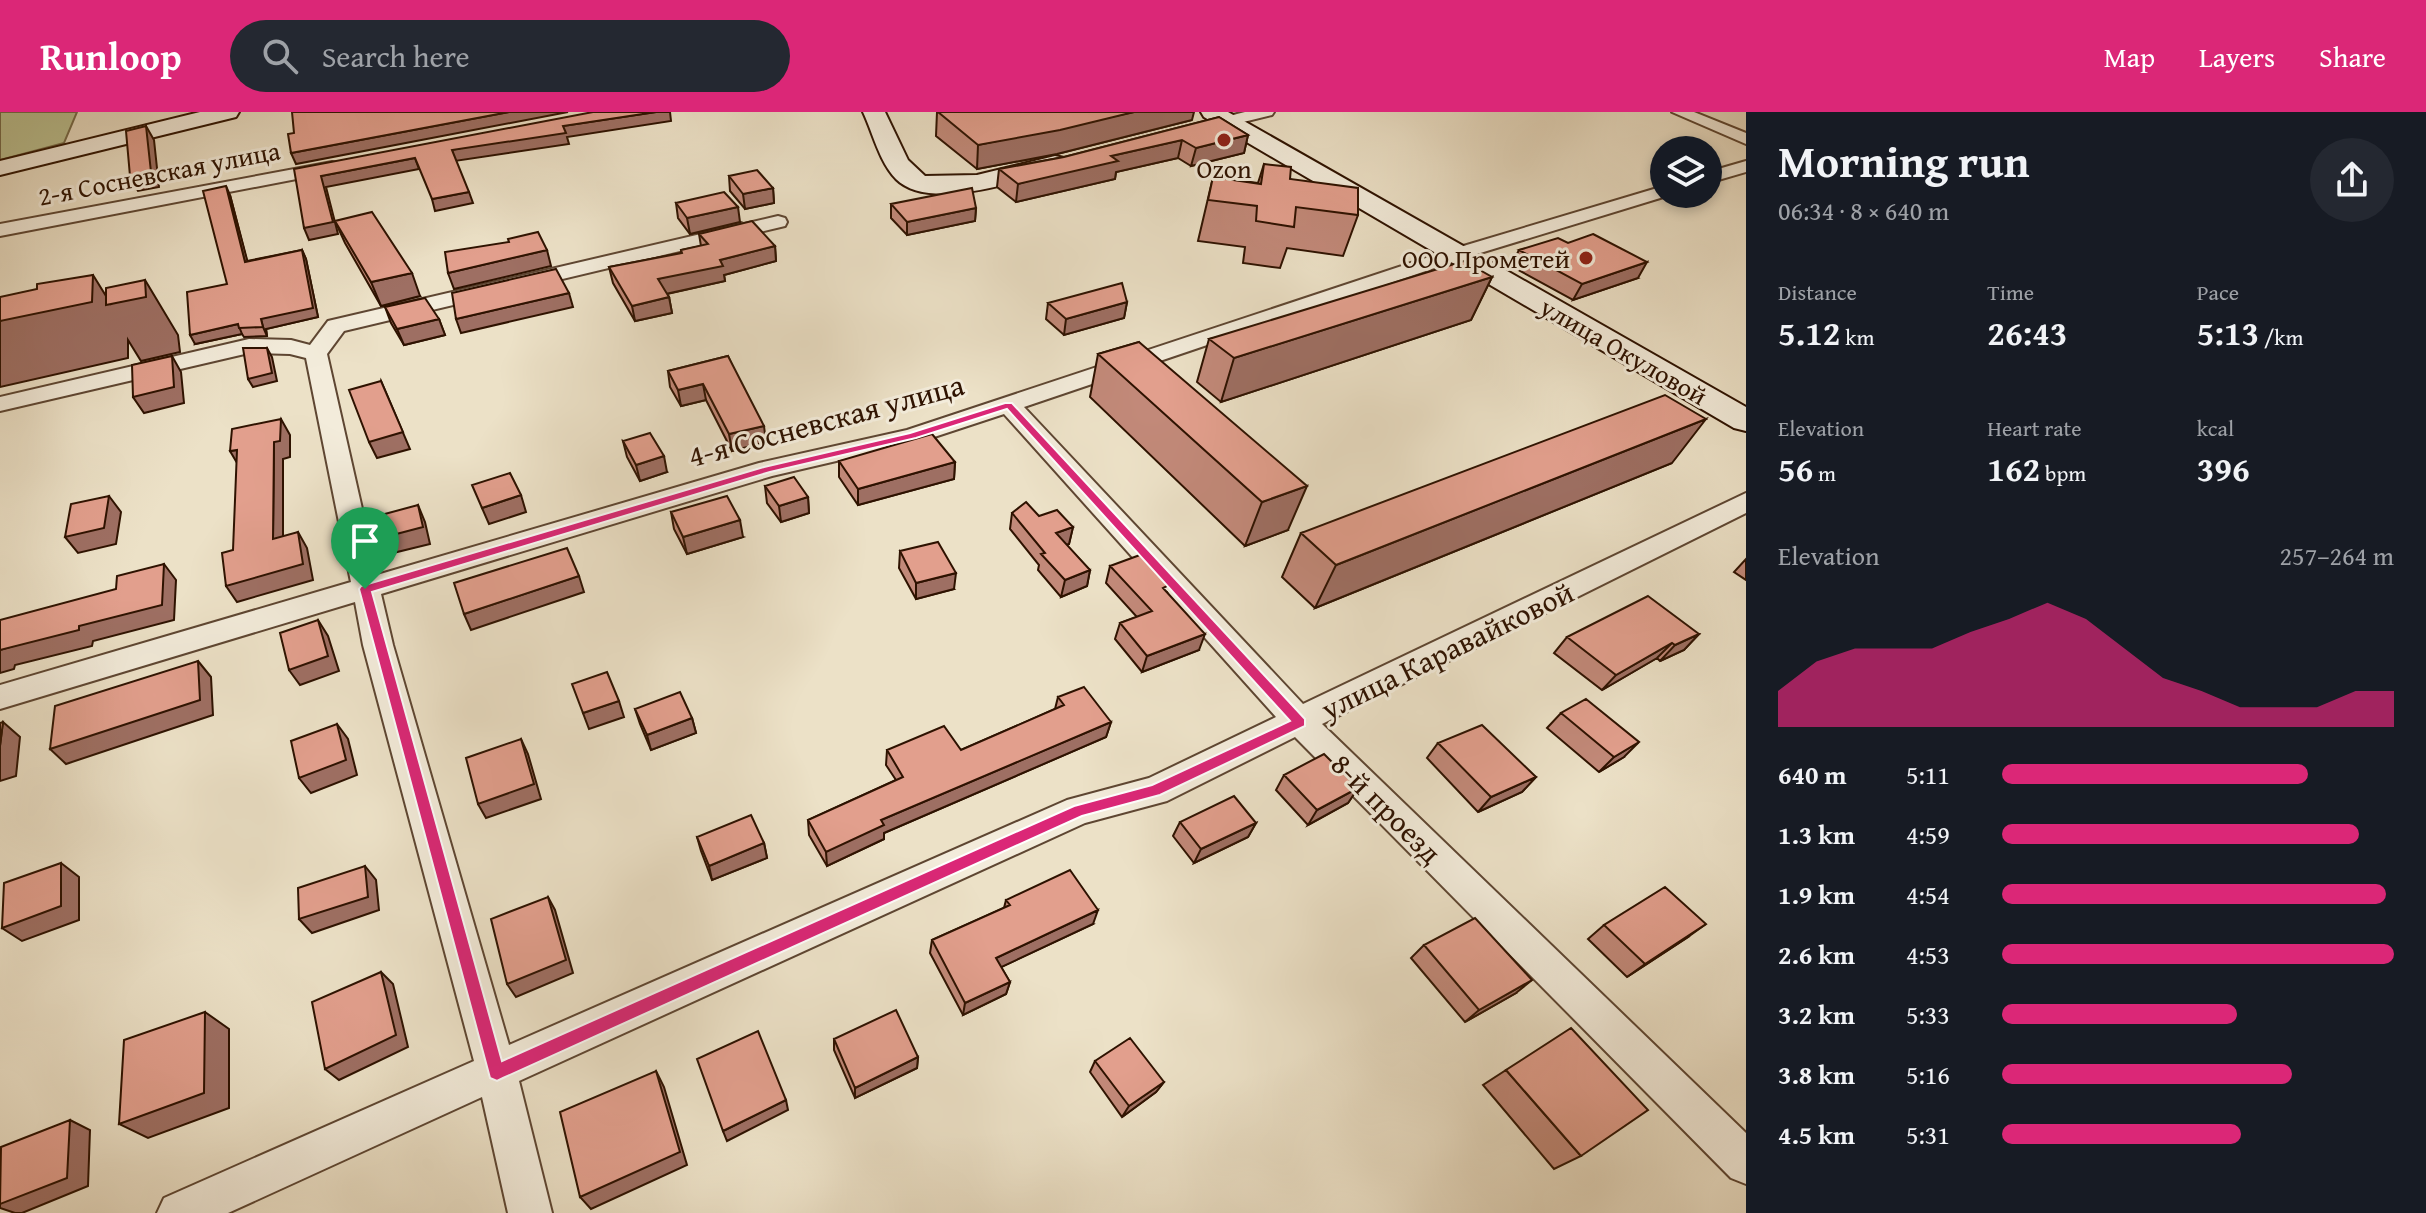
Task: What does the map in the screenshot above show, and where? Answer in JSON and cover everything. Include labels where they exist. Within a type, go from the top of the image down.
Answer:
[{"type":"main road","points":[[0,168],[228,112]]},
{"type":"main road","points":[[874,112],[904,173],[921,183],[945,186],[1075,158]]},
{"type":"main road","name":"улица Окуловой","points":[[1214,120],[1457,254],[1746,421]]},
{"type":"street","points":[[1214,120],[1266,112]]},
{"type":"street","points":[[1680,112],[1746,139]]},
{"type":"street","name":"2-я Сосневская улица","points":[[0,230],[357,162]]},
{"type":"street","points":[[1722,174],[1746,166]]},
{"type":"street","name":"4-я Сосневская улица","points":[[0,697],[768,469],[913,436],[1457,254],[1650,195]]},
{"type":"street","points":[[530,1213],[497,1072],[365,589],[316,354],[336,326],[778,222]]},
{"type":"street","points":[[0,404],[249,346],[291,347],[316,354]]},
{"type":"street","name":"8-й проезд","points":[[1009,405],[1300,722],[1746,1163]]},
{"type":"street","name":"улица Каравайковой","points":[[179,1213],[1079,810],[1155,791],[1746,502]]},
{"type":"green space","points":[[0,112],[77,112],[64,143],[0,160]]},
{"type":"building","points":[[292,112],[509,112],[291,153],[288,134],[294,133]]},
{"type":"building","points":[[593,112],[656,112],[563,126],[566,133],[452,150],[469,192],[432,199],[415,158],[321,176],[333,222],[304,228],[294,169]]},
{"type":"building","points":[[938,112],[1134,112],[978,145]]},
{"type":"building","points":[[1219,117],[1248,135],[1196,148],[1182,140],[1111,156],[1118,161],[1018,184],[999,169],[1064,157]]},
{"type":"building","points":[[146,126],[151,172],[130,176],[126,131]]},
{"type":"building","points":[[1264,164],[1291,167],[1290,179],[1358,188],[1358,215],[1296,207],[1294,227],[1256,221],[1257,206],[1208,200],[1213,177],[1261,184]]},
{"type":"building","points":[[757,170],[773,188],[743,194],[729,176]]},
{"type":"building","points":[[226,186],[245,262],[302,250],[313,308],[261,319],[263,327],[239,328],[238,324],[190,335],[187,292],[227,284],[203,191]]},
{"type":"building","points":[[972,188],[976,208],[907,222],[891,204]]},
{"type":"building","points":[[724,192],[738,207],[687,218],[676,203]]},
{"type":"building","points":[[372,212],[412,273],[371,282],[335,221]]},
{"type":"building","points":[[752,221],[775,246],[720,260],[723,266],[658,279],[669,297],[632,306],[609,267],[682,253],[681,250],[708,244],[699,234]]},
{"type":"building","points":[[538,232],[547,250],[448,273],[445,252],[509,242],[508,239]]},
{"type":"building","points":[[1593,234],[1647,262],[1582,284],[1519,250],[1558,238],[1568,243]]},
{"type":"building","points":[[1464,261],[1492,277],[1234,358],[1209,339]]},
{"type":"building","points":[[556,269],[569,293],[456,319],[452,293]]},
{"type":"building","points":[[93,275],[92,302],[0,321],[0,297],[37,289],[37,284]]},
{"type":"building","points":[[145,280],[146,297],[106,305],[106,288]]},
{"type":"building","points":[[1122,283],[1127,302],[1066,319],[1048,303]]},
{"type":"building","points":[[425,298],[439,319],[397,329],[385,307]]},
{"type":"building","points":[[1139,342],[1307,486],[1262,502],[1098,354]]},
{"type":"building","points":[[243,348],[267,348],[272,373],[248,379]]},
{"type":"building","points":[[172,356],[174,387],[133,397],[132,365]]},
{"type":"building","points":[[728,356],[764,426],[729,434],[703,384],[678,390],[668,371]]},
{"type":"building","points":[[381,381],[403,432],[369,442],[349,390]]},
{"type":"building","points":[[1665,395],[1706,419],[1336,565],[1301,533]]},
{"type":"building","points":[[281,419],[280,441],[274,442],[273,539],[298,532],[303,564],[226,586],[222,553],[233,550],[237,450],[230,451],[232,429]]},
{"type":"building","points":[[650,433],[664,456],[636,465],[623,441]]},
{"type":"building","points":[[932,434],[955,462],[858,489],[839,461]]},
{"type":"building","points":[[510,473],[521,495],[482,508],[472,485]]},
{"type":"building","points":[[794,477],[808,497],[779,506],[765,486]]},
{"type":"building","points":[[109,496],[104,528],[65,537],[71,504]]},
{"type":"building","points":[[727,496],[740,520],[683,537],[671,512]]},
{"type":"building","points":[[1026,502],[1039,516],[1057,510],[1073,527],[1056,533],[1090,570],[1065,580],[1041,554],[1045,553],[1012,513]]},
{"type":"building","points":[[418,505],[423,527],[385,537],[381,515]]},
{"type":"building","points":[[938,542],[956,573],[916,583],[900,551]]},
{"type":"building","points":[[567,548],[579,576],[464,614],[454,583]]},
{"type":"building","points":[[1140,555],[1169,585],[1163,588],[1205,634],[1147,656],[1120,623],[1152,611],[1110,566]]},
{"type":"building","points":[[164,564],[162,605],[0,650],[0,620],[116,589],[117,576]]},
{"type":"building","points":[[1648,596],[1699,634],[1675,645],[1672,643],[1616,675],[1567,637]]},
{"type":"building","points":[[318,620],[328,656],[289,670],[280,633]]},
{"type":"building","points":[[198,661],[200,700],[50,749],[55,706]]},
{"type":"building","points":[[607,672],[619,701],[583,713],[572,684]]},
{"type":"building","points":[[1084,687],[1111,722],[881,820],[884,825],[826,852],[808,820],[903,777],[887,750],[944,726],[961,750],[1064,705],[1058,697]]},
{"type":"building","points":[[680,692],[692,718],[647,735],[635,709]]},
{"type":"building","points":[[1586,699],[1639,742],[1614,757],[1561,713]]},
{"type":"building","points":[[337,724],[346,760],[299,778],[291,741]]},
{"type":"building","points":[[1482,725],[1536,777],[1491,797],[1438,743]]},
{"type":"building","points":[[521,739],[534,784],[478,804],[466,758]]},
{"type":"building","points":[[1324,754],[1358,788],[1317,810],[1284,775]]},
{"type":"building","points":[[1234,796],[1256,823],[1201,849],[1180,822]]},
{"type":"building","points":[[751,815],[764,843],[709,866],[697,837]]},
{"type":"building","points":[[61,863],[61,906],[2,928],[4,883]]},
{"type":"building","points":[[365,866],[368,897],[299,919],[298,888]]},
{"type":"building","points":[[1070,870],[1098,910],[996,958],[1010,982],[965,1003],[932,940],[1010,905],[1006,900]]},
{"type":"building","points":[[1665,887],[1706,924],[1645,964],[1604,925]]},
{"type":"building","points":[[548,897],[566,960],[507,984],[491,919]]},
{"type":"building","points":[[1475,918],[1532,980],[1479,1010],[1424,945]]},
{"type":"building","points":[[381,972],[396,1035],[325,1069],[312,1002]]},
{"type":"building","points":[[896,1010],[918,1057],[855,1088],[834,1039]]},
{"type":"building","points":[[205,1012],[204,1093],[119,1124],[124,1040]]},
{"type":"building","points":[[1571,1028],[1648,1110],[1581,1156],[1506,1070]]},
{"type":"building","points":[[758,1031],[786,1100],[723,1131],[697,1059]]},
{"type":"building","points":[[1130,1038],[1164,1082],[1129,1106],[1095,1061]]},
{"type":"building","points":[[656,1071],[680,1152],[580,1197],[560,1112]]},
{"type":"building","points":[[70,1120],[67,1178],[0,1204],[1,1147]]},
{"type":"place","name":"Ozon","points":[[1224,140]]},
{"type":"place","name":"ООО Прометей","points":[[1586,258]]},
{"type":"route","points":[[1009,405],[1300,722],[1155,791],[1079,810],[497,1072],[365,589],[768,469],[913,436],[1009,405]]}]
